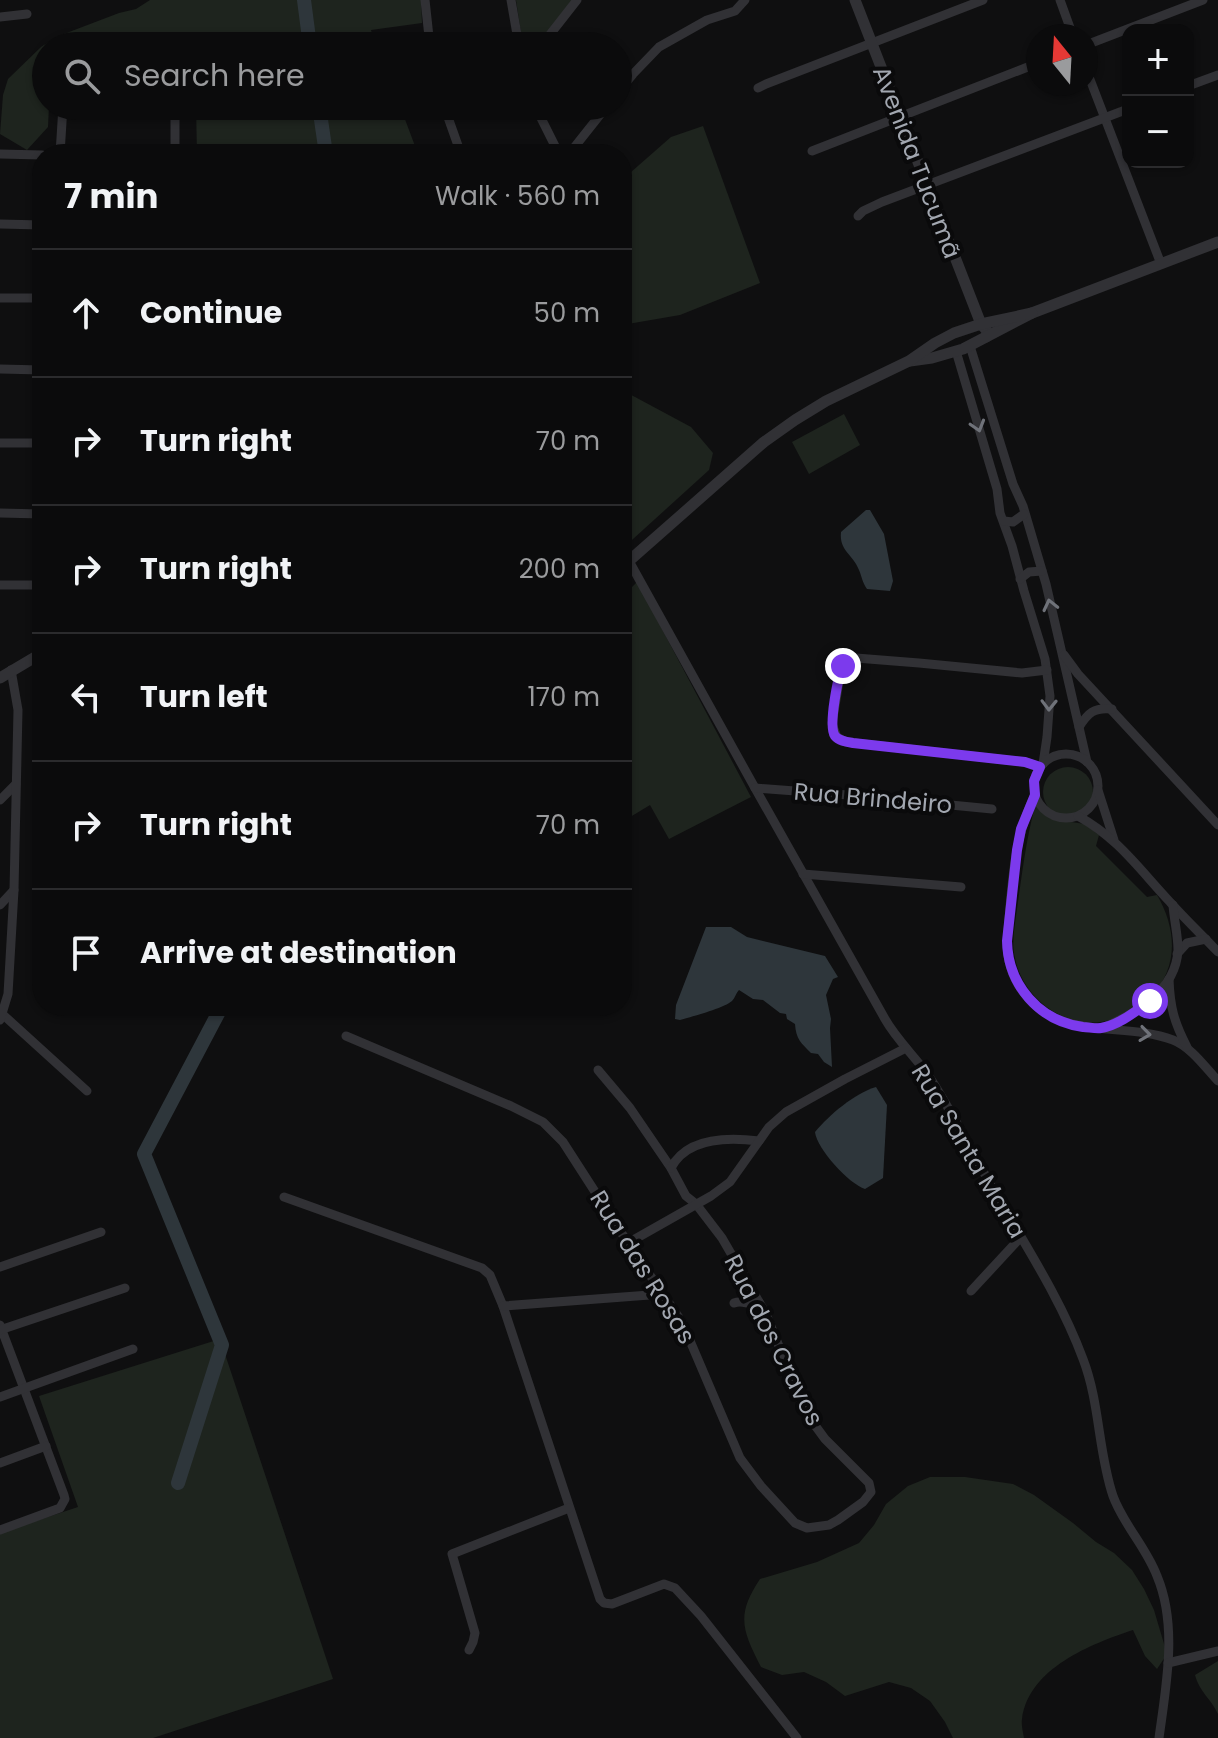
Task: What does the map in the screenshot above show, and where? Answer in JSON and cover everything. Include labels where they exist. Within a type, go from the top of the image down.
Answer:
[{"type":"street","points":[[425,0],[428,32]]},
{"type":"street","points":[[511,0],[517,32]]},
{"type":"street","points":[[552,32],[577,0]]},
{"type":"street","points":[[632,75],[659,47],[707,20],[735,11],[745,0]]},
{"type":"street","name":"Avenida Tucumã","points":[[855,0],[926,187],[981,324],[987,331],[986,337]]},
{"type":"street","points":[[758,88],[983,0]]},
{"type":"street","points":[[1060,0],[1069,24]]},
{"type":"street","points":[[1098,40],[1203,0]]},
{"type":"street","points":[[0,17],[27,14]]},
{"type":"street","points":[[812,151],[1026,68]]},
{"type":"street","points":[[1194,84],[1218,75]]},
{"type":"street","points":[[1096,96],[1161,264]]},
{"type":"street","points":[[858,216],[873,206],[1122,111]]},
{"type":"street","points":[[61,144],[62,120]]},
{"type":"street","points":[[175,120],[175,144]]},
{"type":"street","points":[[449,120],[457,144]]},
{"type":"street","points":[[542,120],[554,144]]},
{"type":"street","points":[[577,144],[596,120]]},
{"type":"street","points":[[0,154],[32,155]]},
{"type":"street","points":[[0,224],[32,225]]},
{"type":"street","points":[[909,361],[952,353],[1032,313],[1218,242]]},
{"type":"street","points":[[0,298],[32,298]]},
{"type":"street","points":[[632,559],[764,442],[795,420],[826,401],[909,361],[944,338],[981,324],[1032,313]]},
{"type":"street","points":[[944,338],[941,349],[952,353]]},
{"type":"street","points":[[970,346],[1042,571],[1087,762],[1097,778],[1114,840]]},
{"type":"street","points":[[952,353],[997,489],[999,509],[1047,670],[1050,696],[1047,737],[1041,766],[1034,781],[1035,795],[1040,806],[1055,816],[1066,818],[1078,816],[1092,805],[1098,789]]},
{"type":"street","points":[[0,369],[32,370]]},
{"type":"street","points":[[0,443],[32,443]]},
{"type":"street","points":[[0,513],[32,514]]},
{"type":"street","points":[[1004,521],[1013,522],[1024,514]]},
{"type":"street","points":[[1020,579],[1029,572],[1042,571]]},
{"type":"street","name":"Rua Santa Maria","points":[[632,574],[885,1019],[934,1084],[1065,1315],[1085,1362],[1107,1478],[1115,1500],[1158,1578],[1167,1627],[1168,1663],[1159,1738]]},
{"type":"street","points":[[0,585],[32,585]]},
{"type":"street","points":[[1062,653],[1218,825]]},
{"type":"street","points":[[0,678],[32,658]]},
{"type":"street","points":[[1047,670],[1022,673],[856,658],[841,669],[832,724],[834,734],[846,742],[1041,766],[1054,757],[1068,754],[1087,762]]},
{"type":"street","points":[[11,670],[18,710],[14,890],[8,994],[1,1015],[87,1091]]},
{"type":"street","points":[[1079,727],[1091,711],[1112,709]]},
{"type":"street","points":[[0,800],[16,784]]},
{"type":"street","name":"Rua Brindeiro","points":[[755,788],[992,809]]},
{"type":"street","points":[[1035,795],[1024,819],[1017,850],[1007,941],[1009,961],[1022,990],[1042,1011],[1065,1023],[1164,1037],[1187,1047]]},
{"type":"street","points":[[1078,816],[1114,840],[1218,952]]},
{"type":"street","points":[[803,874],[961,887]]},
{"type":"street","points":[[0,905],[14,890]]},
{"type":"street","points":[[1173,905],[1177,954],[1169,979],[1172,1016],[1187,1047],[1218,1081]]},
{"type":"street","points":[[1177,954],[1187,943],[1206,939]]},
{"type":"street","points":[[1102,1028],[1135,1013],[1169,979]]},
{"type":"street","name":"Rua das Rosas","points":[[346,1036],[511,1106],[551,1128],[690,1337],[740,1458],[785,1514],[803,1527],[829,1525],[863,1502],[871,1488]]},
{"type":"street","points":[[628,1243],[730,1182],[769,1127],[795,1106],[906,1048]]},
{"type":"street","name":"Rua dos Cravos","points":[[598,1070],[630,1108],[686,1196],[722,1238],[774,1332],[803,1406],[825,1439],[871,1488]]},
{"type":"street","points":[[671,1168],[678,1157],[696,1145],[719,1140],[759,1141]]},
{"type":"street","points":[[284,1197],[482,1268],[492,1280],[503,1306],[602,1601],[607,1604],[617,1602],[664,1584],[675,1588],[701,1616],[797,1738]]},
{"type":"street","points":[[0,1267],[101,1232]]},
{"type":"street","points":[[971,1291],[1021,1237]]},
{"type":"street","points":[[0,1530],[60,1508],[65,1499],[1,1328],[125,1288]]},
{"type":"street","points":[[503,1306],[663,1294]]},
{"type":"street","points":[[734,1303],[739,1301],[753,1305],[759,1302]]},
{"type":"street","points":[[0,1397],[133,1349]]},
{"type":"street","points":[[0,1463],[46,1446]]},
{"type":"street","points":[[469,1650],[475,1633],[452,1554],[569,1508]]},
{"type":"street","points":[[1168,1663],[1218,1651]]},
{"type":"shaded area","points":[[150,0],[421,0],[422,23],[372,32],[69,32],[136,9]]},
{"type":"shaded area","points":[[516,0],[576,0],[550,32],[521,32]]},
{"type":"shaded area","points":[[32,56],[32,120],[48,120],[48,127],[27,150],[0,134],[3,95],[8,79]]},
{"type":"shaded area","points":[[196,120],[405,120],[414,144],[197,144]]},
{"type":"shaded area","points":[[703,126],[760,283],[680,315],[632,323],[632,171],[671,137]]},
{"type":"shaded area","points":[[632,395],[691,427],[713,453],[709,470],[632,540]]},
{"type":"shaded area","points":[[844,414],[860,445],[809,474],[792,442]]},
{"type":"shaded area","points":[[866,510],[870,510],[884,534],[893,581],[890,591],[867,589],[842,544],[841,532]]},
{"type":"shaded area","points":[[637,582],[751,797],[669,839],[650,805],[632,816],[632,587]]},
{"type":"shaded area","points":[[1068,767],[1086,774],[1093,792],[1086,810],[1068,817],[1050,810],[1043,792],[1050,774]]},
{"type":"shaded area","points":[[1035,806],[1051,819],[1085,824],[1099,835],[1096,846],[1147,897],[1157,895],[1164,908],[1172,948],[1166,974],[1148,999],[1113,1019],[1081,1022],[1065,1017],[1038,1000],[1020,973],[1014,952],[1014,934],[1024,857]]},
{"type":"shaded area","points":[[706,927],[731,927],[747,937],[825,956],[838,977],[833,979],[826,995],[831,1019],[832,1067],[802,1043],[795,1024],[787,1019],[786,1014],[739,990],[732,1001],[722,1006],[675,1019],[676,1005]]},
{"type":"shaded area","points":[[876,1087],[887,1105],[883,1178],[865,1189],[835,1165],[821,1147],[815,1132],[843,1105]]},
{"type":"shaded area","points":[[220,1339],[333,1679],[153,1738],[0,1738],[0,1533],[78,1507],[39,1396]]},
{"type":"shaded area","points":[[930,1477],[965,1477],[1013,1484],[1034,1495],[1114,1553],[1132,1570],[1154,1610],[1167,1654],[1157,1669],[1145,1656],[1133,1630],[1081,1651],[1049,1672],[1027,1701],[1022,1721],[1024,1738],[953,1738],[930,1701],[911,1688],[889,1682],[845,1696],[826,1682],[804,1672],[782,1675],[761,1667],[749,1643],[744,1623],[747,1603],[760,1579],[817,1562],[859,1543],[886,1504],[908,1486]]},
{"type":"shaded area","points":[[1218,1661],[1218,1714],[1195,1675]]},
{"type":"waterway","points":[[304,0],[308,32]]},
{"type":"waterway","points":[[321,120],[325,144]]},
{"type":"waterway","points":[[178,1483],[222,1345],[144,1154],[217,1016]]},
{"type":"route","points":[[843,666],[839,674],[832,724],[834,734],[841,740],[1025,762],[1040,767],[1034,781],[1035,795],[1021,829],[1017,850],[1007,941],[1012,972],[1028,999],[1049,1016],[1065,1023],[1102,1028],[1135,1013],[1150,1001]]}]
